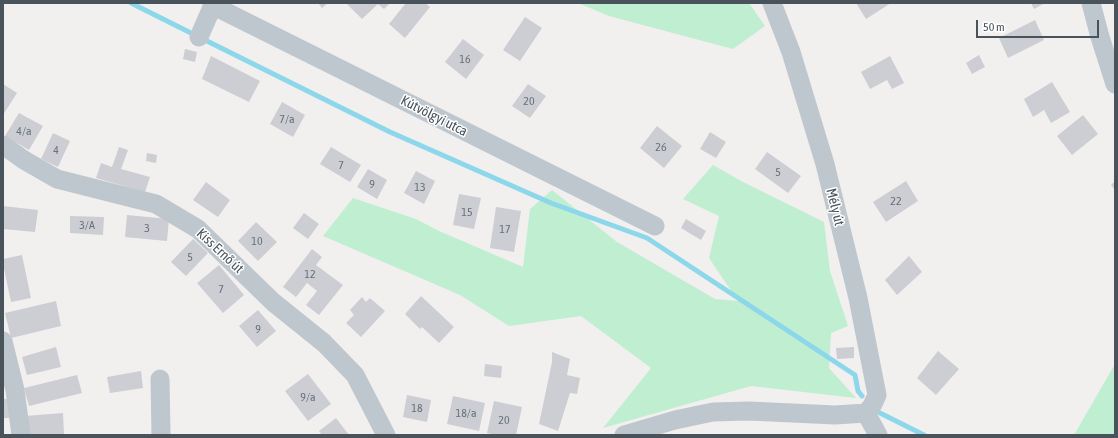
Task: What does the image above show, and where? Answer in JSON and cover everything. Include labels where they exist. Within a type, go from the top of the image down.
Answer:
[{"type":"street","name":"Mély út","points":[[772,3],[791,52],[825,164],[858,298],[877,395],[872,406],[866,413]]},
{"type":"street","points":[[1091,3],[1115,84]]},
{"type":"street","name":"Kútvölgyi utca","points":[[199,37],[213,4],[655,226]]},
{"type":"street","name":"Kiss Ernő út","points":[[3,145],[24,160],[57,179],[156,204],[198,229],[273,302],[324,342],[355,376],[391,434]]},
{"type":"street","points":[[3,341],[15,390],[21,435]]},
{"type":"street","points":[[160,379],[161,435]]},
{"type":"street","points":[[624,435],[675,420],[713,412],[749,411],[835,415],[866,413],[878,435]]},
{"type":"green space","points":[[578,3],[749,3],[765,26],[733,49],[609,16]]},
{"type":"green space","points":[[713,165],[743,182],[824,222],[830,271],[848,326],[831,333],[829,368],[856,398],[751,386],[603,428],[651,368],[581,316],[509,326],[460,295],[323,236],[353,198],[416,219],[439,231],[523,267],[530,209],[552,190],[617,242],[715,299],[738,301],[709,258],[719,216],[683,199]]},
{"type":"green space","points":[[1115,364],[1115,435],[1074,435]]},
{"type":"building","points":[[318,3],[328,3],[322,8]]},
{"type":"building","points":[[390,3],[384,9],[378,4],[362,19],[347,4]]},
{"type":"building","points":[[406,3],[425,3],[430,7],[405,38],[389,24]]},
{"type":"building","points":[[856,3],[891,3],[866,19]]},
{"type":"building","points":[[1031,3],[1045,3],[1034,9]]},
{"type":"building","points":[[525,17],[542,28],[520,61],[503,50]]},
{"type":"building","points":[[1035,20],[1044,40],[1008,58],[999,38]]},
{"type":"building","points":[[463,39],[484,55],[466,79],[445,62]]},
{"type":"building","points":[[185,49],[197,52],[195,62],[183,59]]},
{"type":"building","points":[[979,55],[985,67],[972,74],[966,63]]},
{"type":"building","points":[[211,56],[260,81],[249,102],[202,79]]},
{"type":"building","points":[[890,56],[904,83],[892,89],[887,80],[870,89],[861,72]]},
{"type":"building","points":[[1052,82],[1070,112],[1051,123],[1044,110],[1033,117],[1024,99]]},
{"type":"building","points":[[3,84],[17,93],[3,115]]},
{"type":"building","points":[[528,84],[546,96],[530,118],[512,106]]},
{"type":"building","points":[[282,102],[305,115],[293,137],[270,124]]},
{"type":"building","points":[[19,113],[43,126],[29,150],[5,136]]},
{"type":"building","points":[[1083,115],[1098,134],[1072,155],[1057,136]]},
{"type":"building","points":[[657,126],[682,146],[664,168],[640,148]]},
{"type":"building","points":[[710,132],[726,142],[716,158],[700,149]]},
{"type":"building","points":[[53,133],[70,141],[58,167],[41,159]]},
{"type":"building","points":[[119,147],[128,150],[121,169],[150,177],[145,192],[96,178],[101,163],[112,167]]},
{"type":"building","points":[[331,147],[361,165],[350,182],[320,164]]},
{"type":"building","points":[[767,152],[801,176],[788,193],[755,169]]},
{"type":"building","points":[[147,153],[157,155],[156,163],[146,161]]},
{"type":"building","points":[[368,169],[387,180],[377,199],[357,187]]},
{"type":"building","points":[[416,171],[435,181],[424,204],[404,193]]},
{"type":"building","points":[[906,181],[918,201],[886,222],[873,202]]},
{"type":"building","points":[[1115,181],[1115,190],[1111,185]]},
{"type":"building","points":[[206,182],[230,200],[218,217],[193,200]]},
{"type":"building","points":[[459,194],[481,198],[474,229],[453,225]]},
{"type":"building","points":[[3,206],[38,210],[35,232],[3,229]]},
{"type":"building","points":[[496,207],[521,211],[514,252],[490,248]]},
{"type":"building","points":[[304,213],[319,224],[308,239],[293,228]]},
{"type":"building","points":[[127,215],[169,219],[167,241],[125,237]]},
{"type":"building","points":[[70,216],[104,217],[103,235],[70,233]]},
{"type":"building","points":[[686,219],[706,231],[701,240],[681,228]]},
{"type":"building","points":[[256,222],[277,242],[258,261],[238,241]]},
{"type":"building","points":[[193,239],[208,253],[186,276],[171,262]]},
{"type":"building","points":[[312,249],[322,257],[316,265],[343,285],[319,315],[306,305],[317,291],[307,283],[296,297],[283,287]]},
{"type":"building","points":[[22,255],[31,298],[11,302],[3,259]]},
{"type":"building","points":[[909,256],[922,272],[897,295],[885,280]]},
{"type":"building","points":[[219,265],[244,295],[223,313],[197,283]]},
{"type":"building","points":[[421,296],[454,327],[439,343],[422,327],[420,329],[405,314]]},
{"type":"building","points":[[362,297],[366,302],[370,298],[385,311],[361,337],[346,323],[354,315],[350,310]]},
{"type":"building","points":[[56,301],[61,326],[11,338],[5,313]]},
{"type":"building","points":[[258,310],[276,331],[257,347],[239,326]]},
{"type":"building","points":[[56,347],[61,367],[27,375],[22,357]]},
{"type":"building","points":[[854,347],[854,358],[837,359],[836,348]]},
{"type":"building","points":[[938,351],[959,369],[936,395],[917,378]]},
{"type":"building","points":[[552,352],[570,359],[567,375],[580,378],[577,394],[570,393],[558,431],[539,424],[552,362]]},
{"type":"building","points":[[485,364],[502,366],[501,378],[484,376]]},
{"type":"building","points":[[141,371],[143,388],[110,393],[107,377]]},
{"type":"building","points":[[308,374],[331,404],[308,421],[285,391]]},
{"type":"building","points":[[77,375],[82,393],[29,406],[24,388]]},
{"type":"building","points":[[407,395],[431,400],[427,422],[403,417]]},
{"type":"building","points":[[453,396],[485,403],[479,431],[447,424]]},
{"type":"building","points":[[3,399],[9,399],[9,418],[3,418]]},
{"type":"building","points":[[494,401],[522,407],[516,435],[496,435],[487,433]]},
{"type":"building","points":[[63,413],[64,435],[26,435],[25,416]]},
{"type":"building","points":[[336,418],[349,435],[322,435],[319,431]]},
{"type":"waterway","points":[[131,3],[195,35]]},
{"type":"waterway","points":[[203,39],[390,132],[551,203],[647,238],[855,375],[858,391],[862,396]]},
{"type":"waterway","points":[[880,413],[924,435]]}]
